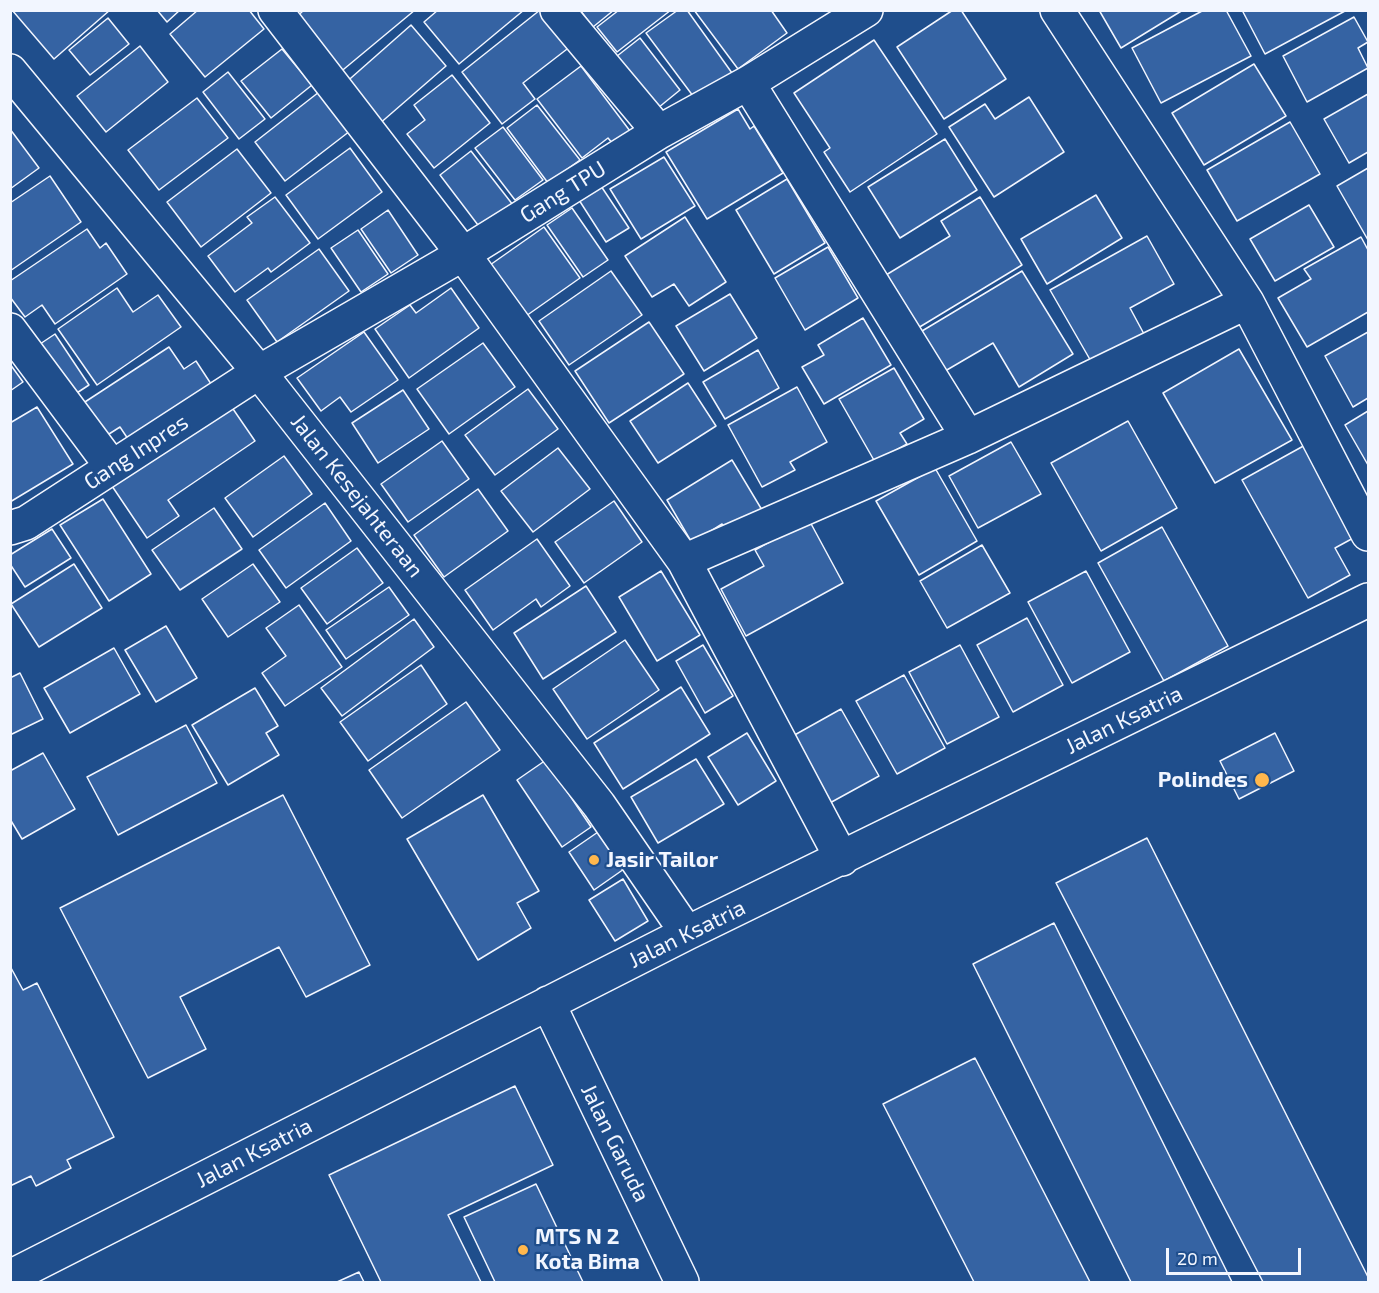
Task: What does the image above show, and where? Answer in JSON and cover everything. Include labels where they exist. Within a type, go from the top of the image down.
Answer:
[{"type":"street","points":[[275,10],[463,254],[684,561],[842,859]]},
{"type":"street","points":[[557,10],[659,132]]},
{"type":"street","name":"Gang TPU","points":[[259,372],[463,254],[659,132],[748,83],[830,20],[866,10]]},
{"type":"street","points":[[1057,10],[1247,302],[1365,519]]},
{"type":"street","name":"Jalan Kesejahteraan","points":[[10,71],[259,372],[599,805],[687,933]]},
{"type":"street","points":[[748,83],[968,436]]},
{"type":"street","points":[[684,561],[968,436],[1247,302]]},
{"type":"street","points":[[10,330],[112,467]]},
{"type":"street","name":"Gang Inpres","points":[[10,528],[26,523],[259,372]]},
{"type":"street","name":"Jalan Ksatria","points":[[10,1276],[687,933],[1368,600]]},
{"type":"street","name":"Jalan Garuda","points":[[548,1003],[682,1282]]},
{"type":"building","points":[[12,10],[110,10],[54,59]]},
{"type":"building","points":[[157,10],[180,10],[167,22]]},
{"type":"building","points":[[198,10],[249,10],[264,29],[205,77],[170,34]]},
{"type":"building","points":[[304,10],[415,10],[338,74],[293,20]]},
{"type":"building","points":[[438,10],[524,10],[459,64],[424,22]]},
{"type":"building","points":[[540,10],[571,46],[523,83],[535,99],[502,124],[462,72]]},
{"type":"building","points":[[580,10],[614,10],[593,27]]},
{"type":"building","points":[[619,10],[671,10],[617,52],[597,27]]},
{"type":"building","points":[[678,10],[687,10],[732,73],[696,100],[646,33]]},
{"type":"building","points":[[694,10],[771,10],[787,33],[738,69]]},
{"type":"building","points":[[953,10],[961,10],[1006,79],[944,119],[897,47]]},
{"type":"building","points":[[1099,10],[1183,10],[1121,48]]},
{"type":"building","points":[[1204,10],[1226,10],[1251,56],[1161,103],[1132,48]]},
{"type":"building","points":[[1242,10],[1345,10],[1345,11],[1265,54]]},
{"type":"building","points":[[1354,17],[1368,42],[1358,48],[1368,68],[1307,102],[1283,56]]},
{"type":"building","points":[[108,18],[129,44],[90,75],[69,50]]},
{"type":"building","points":[[411,25],[446,66],[378,125],[343,85]]},
{"type":"building","points":[[640,38],[680,90],[653,112],[612,60]]},
{"type":"building","points":[[874,40],[937,134],[850,192],[824,152],[830,148],[794,93]]},
{"type":"building","points":[[140,46],[168,82],[106,132],[77,96]]},
{"type":"building","points":[[282,49],[312,85],[271,118],[241,81]]},
{"type":"building","points":[[1254,64],[1286,116],[1204,165],[1172,113]]},
{"type":"building","points":[[581,66],[630,131],[613,144],[608,138],[582,158],[537,99]]},
{"type":"building","points":[[228,72],[265,119],[239,139],[203,92]]},
{"type":"building","points":[[452,75],[490,123],[434,168],[407,134],[425,120],[414,105]]},
{"type":"building","points":[[319,92],[350,131],[285,181],[255,142]]},
{"type":"building","points":[[1368,94],[1368,152],[1349,163],[1324,119]]},
{"type":"building","points":[[1029,97],[1064,152],[994,197],[949,127],[985,104],[995,119]]},
{"type":"building","points":[[197,98],[228,138],[159,190],[128,150]]},
{"type":"building","points":[[537,105],[580,160],[548,183],[507,128]]},
{"type":"building","points":[[738,109],[750,129],[754,126],[783,173],[707,219],[666,152]]},
{"type":"building","points":[[1290,122],[1320,174],[1237,221],[1207,170]]},
{"type":"building","points":[[503,127],[543,180],[515,200],[475,148]]},
{"type":"building","points":[[10,129],[39,168],[10,189]]},
{"type":"building","points":[[945,139],[977,190],[900,238],[868,187]]},
{"type":"building","points":[[350,148],[382,192],[318,239],[286,195]]},
{"type":"building","points":[[237,149],[271,193],[201,247],[167,202]]},
{"type":"building","points":[[471,151],[513,205],[481,229],[440,175]]},
{"type":"building","points":[[664,157],[695,206],[641,239],[610,189]]},
{"type":"building","points":[[1368,168],[1368,240],[1337,186]]},
{"type":"building","points":[[50,176],[81,222],[10,271],[10,203]]},
{"type":"building","points":[[787,179],[825,243],[774,274],[736,210]]},
{"type":"building","points":[[601,186],[629,228],[606,242],[579,200]]},
{"type":"building","points":[[1096,195],[1122,238],[1047,284],[1021,239]]},
{"type":"building","points":[[275,197],[310,243],[271,272],[268,268],[235,292],[208,256],[252,223],[247,217]]},
{"type":"building","points":[[980,197],[1022,265],[918,328],[886,275],[950,236],[941,221]]},
{"type":"building","points":[[1309,205],[1334,247],[1275,281],[1250,239]]},
{"type":"building","points":[[572,208],[608,260],[583,277],[547,225]]},
{"type":"building","points":[[388,210],[418,255],[391,273],[361,229]]},
{"type":"building","points":[[685,217],[726,282],[689,306],[674,284],[652,297],[625,256]]},
{"type":"building","points":[[544,227],[580,278],[526,316],[490,265]]},
{"type":"building","points":[[87,229],[100,248],[106,243],[127,274],[55,324],[42,305],[25,317],[10,297],[10,281]]},
{"type":"building","points":[[358,230],[388,274],[361,292],[331,248]]},
{"type":"building","points":[[1147,236],[1174,284],[1130,308],[1144,334],[1092,363],[1050,290]]},
{"type":"building","points":[[1361,237],[1368,250],[1368,312],[1307,347],[1278,298],[1311,279],[1304,269]]},
{"type":"building","points":[[828,247],[858,298],[805,330],[775,278]]},
{"type":"building","points":[[319,249],[349,291],[277,342],[247,300]]},
{"type":"building","points":[[611,271],[642,315],[569,365],[539,321]]},
{"type":"building","points":[[1022,271],[1073,354],[1019,387],[993,343],[940,374],[917,334]]},
{"type":"building","points":[[117,288],[133,312],[158,295],[181,327],[97,385],[58,329]]},
{"type":"building","points":[[451,288],[479,328],[409,378],[375,329],[410,305],[416,313]]},
{"type":"building","points":[[730,294],[757,338],[704,371],[676,326]]},
{"type":"building","points":[[863,318],[891,365],[824,404],[802,367],[824,355],[818,345]]},
{"type":"building","points":[[649,322],[684,374],[609,423],[575,371]]},
{"type":"building","points":[[364,332],[398,380],[351,412],[340,397],[321,411],[297,378]]},
{"type":"building","points":[[1368,332],[1368,398],[1353,407],[1325,356]]},
{"type":"building","points":[[55,334],[89,385],[60,404],[25,354]]},
{"type":"building","points":[[483,343],[515,387],[449,434],[417,389]]},
{"type":"building","points":[[169,347],[184,369],[196,361],[215,390],[132,445],[120,427],[87,448],[65,415]]},
{"type":"building","points":[[1239,349],[1292,440],[1215,483],[1163,393]]},
{"type":"building","points":[[758,350],[779,388],[725,419],[703,382]]},
{"type":"building","points":[[10,364],[23,382],[10,391]]},
{"type":"building","points":[[894,368],[924,419],[900,433],[907,444],[875,462],[839,399]]},
{"type":"building","points":[[688,383],[716,426],[658,463],[630,421]]},
{"type":"building","points":[[797,387],[827,442],[790,462],[795,470],[762,487],[728,425]]},
{"type":"building","points":[[528,389],[558,429],[495,475],[465,435]]},
{"type":"building","points":[[403,390],[429,429],[378,463],[352,423]]},
{"type":"building","points":[[231,406],[255,441],[168,500],[179,516],[147,538],[112,486]]},
{"type":"building","points":[[37,407],[73,464],[10,502],[10,423]]},
{"type":"building","points":[[1368,411],[1368,465],[1345,425]]},
{"type":"building","points":[[1128,421],[1177,508],[1101,551],[1051,463]]},
{"type":"building","points":[[442,441],[469,479],[408,522],[381,484]]},
{"type":"building","points":[[1011,442],[1041,494],[978,528],[949,476]]},
{"type":"building","points":[[1307,444],[1357,536],[1335,548],[1350,575],[1308,598],[1242,480]]},
{"type":"building","points":[[558,448],[590,489],[533,532],[501,491]]},
{"type":"building","points":[[284,456],[312,494],[253,537],[225,498]]},
{"type":"building","points":[[732,460],[762,510],[727,532],[722,524],[692,543],[667,500]]},
{"type":"building","points":[[935,468],[977,541],[919,575],[876,501]]},
{"type":"building","points":[[478,489],[508,531],[444,577],[414,535]]},
{"type":"building","points":[[103,499],[151,574],[109,601],[60,525]]},
{"type":"building","points":[[614,501],[642,542],[584,583],[555,542]]},
{"type":"building","points":[[325,503],[351,541],[286,588],[259,550]]},
{"type":"building","points":[[214,508],[242,549],[180,590],[152,550]]},
{"type":"building","points":[[809,520],[843,583],[746,636],[721,589],[764,566],[755,550]]},
{"type":"building","points":[[1162,527],[1228,646],[1164,681],[1098,563]]},
{"type":"building","points":[[52,529],[71,558],[25,587],[10,564],[10,555]]},
{"type":"building","points":[[537,539],[570,586],[541,607],[536,599],[493,630],[465,590]]},
{"type":"building","points":[[982,545],[1010,593],[947,628],[920,581]]},
{"type":"building","points":[[357,548],[383,583],[327,624],[301,588]]},
{"type":"building","points":[[74,564],[102,608],[39,647],[11,604]]},
{"type":"building","points":[[253,564],[280,602],[228,637],[202,599]]},
{"type":"building","points":[[661,571],[700,635],[657,661],[619,597]]},
{"type":"building","points":[[1086,571],[1130,652],[1072,683],[1028,602]]},
{"type":"building","points":[[586,586],[616,632],[543,679],[514,633]]},
{"type":"building","points":[[389,587],[409,615],[346,659],[326,630]]},
{"type":"building","points":[[299,605],[342,667],[285,706],[262,673],[286,656],[266,628]]},
{"type":"building","points":[[1027,618],[1063,685],[1013,712],[977,645]]},
{"type":"building","points":[[414,619],[434,647],[342,716],[321,688]]},
{"type":"building","points":[[166,626],[197,678],[156,702],[125,650]]},
{"type":"building","points":[[625,640],[659,690],[587,739],[553,689]]},
{"type":"building","points":[[703,645],[733,696],[705,713],[676,661]]},
{"type":"building","points":[[960,645],[999,717],[947,744],[909,672]]},
{"type":"building","points":[[114,648],[140,694],[70,733],[44,688]]},
{"type":"building","points":[[421,665],[447,704],[368,761],[340,722]]},
{"type":"building","points":[[20,673],[43,719],[10,735],[10,678]]},
{"type":"building","points":[[904,675],[945,748],[897,774],[856,701]]},
{"type":"building","points":[[681,687],[710,734],[623,789],[594,743]]},
{"type":"building","points":[[255,688],[278,726],[266,733],[279,755],[228,785],[192,725]]},
{"type":"building","points":[[466,702],[500,750],[402,818],[369,770]]},
{"type":"building","points":[[841,709],[879,776],[828,804],[791,737]]},
{"type":"building","points":[[186,725],[217,783],[118,835],[87,777]]},
{"type":"building","points":[[747,733],[776,781],[738,805],[708,757]]},
{"type":"building","points":[[1275,733],[1294,771],[1239,799],[1220,761]]},
{"type":"building","points":[[43,753],[75,809],[22,839],[10,819],[10,771]]},
{"type":"building","points":[[696,759],[724,804],[658,843],[631,797]]},
{"type":"building","points":[[546,760],[591,827],[562,847],[517,780]]},
{"type":"building","points":[[283,795],[370,965],[306,997],[279,947],[180,997],[206,1049],[148,1078],[60,908]]},
{"type":"building","points":[[483,795],[539,891],[517,903],[531,928],[478,960],[407,839]]},
{"type":"building","points":[[598,832],[624,869],[594,890],[569,852]]},
{"type":"building","points":[[1147,838],[1368,1277],[1368,1282],[1263,1282],[1056,883]]},
{"type":"building","points":[[623,879],[648,921],[615,941],[589,900]]},
{"type":"building","points":[[1054,923],[1232,1282],[1131,1282],[973,964]]},
{"type":"building","points":[[10,966],[23,990],[37,983],[114,1137],[67,1160],[71,1168],[36,1186],[31,1176],[10,1186]]},
{"type":"building","points":[[975,1058],[1090,1282],[974,1282],[883,1104]]},
{"type":"building","points":[[515,1086],[553,1165],[448,1215],[481,1282],[381,1282],[329,1175]]},
{"type":"building","name":"MTS N 2 Kota Bima","points":[[536,1184],[583,1282],[495,1282],[464,1217]]},
{"type":"building","points":[[359,1272],[364,1282],[337,1282]]},
{"type":"place","name":"Polindes","points":[[1262,780]]},
{"type":"place","name":"Jasir Tailor","points":[[594,860]]},
{"type":"place","name":"MTS N 2 Kota Bima","points":[[523,1250]]}]
